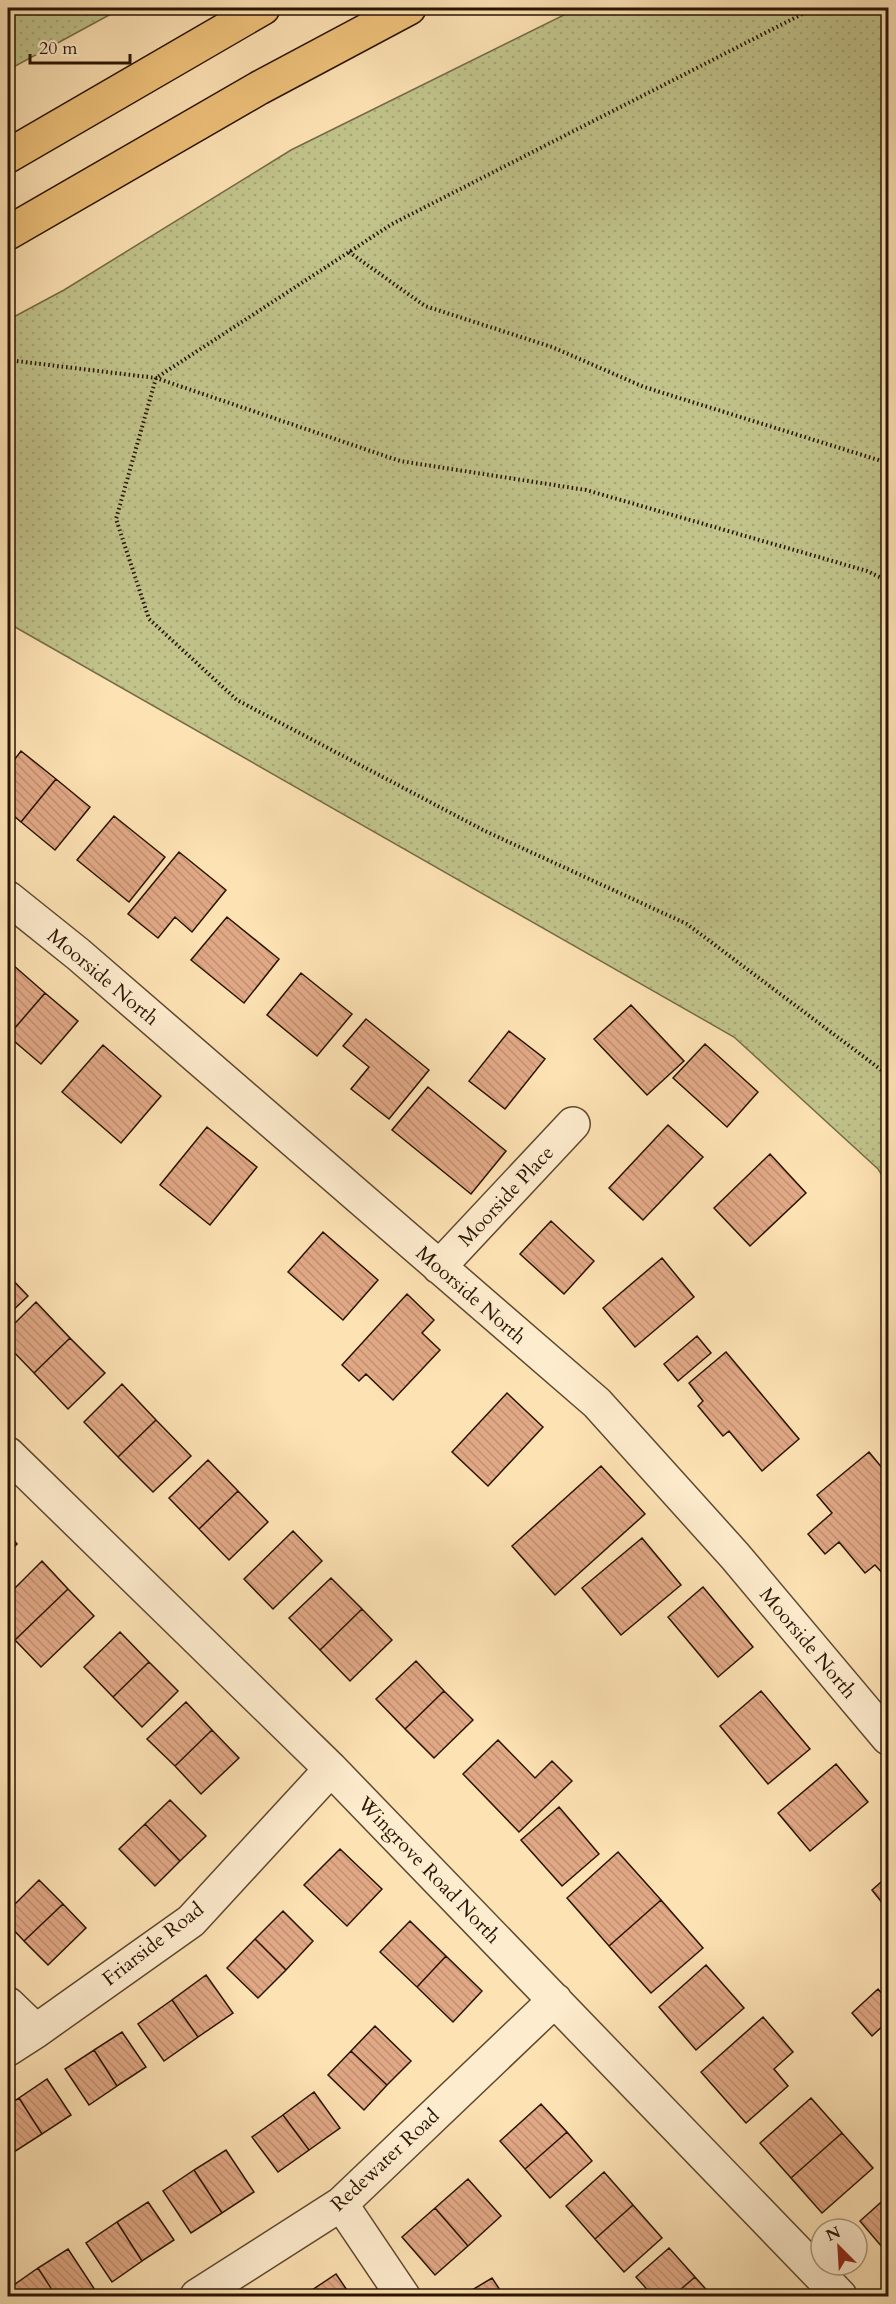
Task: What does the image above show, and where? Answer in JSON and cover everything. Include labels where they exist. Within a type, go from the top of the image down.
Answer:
[{"type":"highway","points":[[13,151],[263,8]]},
{"type":"highway","points":[[8,233],[259,88],[409,8]]},
{"type":"street","name":"Moorside North","points":[[8,898],[78,954],[597,1403],[735,1556],[888,1738]]},
{"type":"street","name":"Moorside Place","points":[[439,1267],[573,1124]]},
{"type":"street","name":"Wingrove Road North","points":[[8,1454],[331,1769],[840,2296]]},
{"type":"street","name":"Friarside Road","points":[[8,2049],[191,1921],[331,1769]]},
{"type":"street","name":"Redewater Road","points":[[197,2296],[341,2204],[555,2000]]},
{"type":"street","points":[[8,2004],[36,2031]]},
{"type":"street","points":[[341,2204],[403,2296]]},
{"type":"path","points":[[814,8],[392,224],[156,378],[116,519],[149,619],[237,700],[484,831],[687,924],[888,1075]]},
{"type":"path","points":[[349,252],[425,306],[552,347],[644,387],[888,463]]},
{"type":"path","points":[[8,360],[156,378],[400,461],[586,490],[867,571],[888,581]]},
{"type":"green space","points":[[8,8],[122,8],[8,70]]},
{"type":"green space","points":[[578,8],[888,8],[888,1185],[878,1169],[734,1037],[8,623],[8,320],[64,290],[291,150]]},
{"type":"building","points":[[21,751],[56,779],[21,822],[8,811],[8,768]]},
{"type":"building","points":[[56,779],[90,807],[55,850],[21,822]]},
{"type":"building","points":[[114,816],[165,857],[129,902],[77,860]]},
{"type":"building","points":[[179,852],[226,890],[192,932],[175,917],[158,938],[128,914]]},
{"type":"building","points":[[227,917],[279,959],[244,1003],[191,960]]},
{"type":"building","points":[[13,965],[45,993],[8,1036],[8,971]]},
{"type":"building","points":[[301,973],[352,1014],[317,1056],[267,1015]]},
{"type":"building","points":[[45,993],[78,1021],[41,1064],[8,1036]]},
{"type":"building","points":[[631,1005],[684,1061],[647,1095],[594,1039]]},
{"type":"building","points":[[366,1019],[429,1070],[389,1119],[351,1089],[369,1067],[343,1046]]},
{"type":"building","points":[[509,1031],[545,1059],[505,1109],[469,1081]]},
{"type":"building","points":[[705,1044],[758,1092],[727,1127],[673,1078]]},
{"type":"building","points":[[103,1045],[161,1096],[121,1143],[62,1092]]},
{"type":"building","points":[[428,1087],[506,1151],[471,1194],[392,1130]]},
{"type":"building","points":[[668,1125],[703,1157],[643,1220],[609,1188]]},
{"type":"building","points":[[207,1127],[257,1167],[210,1225],[160,1185]]},
{"type":"building","points":[[770,1154],[806,1193],[750,1246],[714,1208]]},
{"type":"building","points":[[551,1221],[594,1261],[564,1294],[520,1254]]},
{"type":"building","points":[[323,1232],[378,1280],[343,1320],[288,1272]]},
{"type":"building","points":[[662,1258],[694,1297],[635,1347],[603,1308]]},
{"type":"building","points":[[8,1275],[28,1296],[8,1315]]},
{"type":"building","points":[[407,1294],[434,1320],[422,1333],[440,1350],[393,1400],[366,1374],[359,1381],[342,1365]]},
{"type":"building","points":[[36,1302],[70,1338],[34,1373],[8,1346],[8,1330]]},
{"type":"building","points":[[697,1336],[711,1353],[678,1381],[664,1364]]},
{"type":"building","points":[[70,1338],[105,1373],[68,1409],[34,1373]]},
{"type":"building","points":[[726,1352],[799,1439],[762,1471],[729,1431],[723,1436],[698,1406],[703,1401],[689,1383]]},
{"type":"building","points":[[122,1384],[156,1420],[118,1457],[84,1422]]},
{"type":"building","points":[[507,1393],[543,1427],[488,1486],[452,1452]]},
{"type":"building","points":[[156,1420],[191,1456],[153,1492],[118,1457]]},
{"type":"building","points":[[869,1452],[888,1475],[888,1579],[875,1565],[865,1573],[839,1542],[825,1554],[808,1534],[832,1513],[817,1495]]},
{"type":"building","points":[[208,1460],[238,1491],[199,1529],[169,1498]]},
{"type":"building","points":[[601,1466],[645,1514],[555,1595],[512,1546]]},
{"type":"building","points":[[238,1491],[268,1522],[229,1560],[199,1529]]},
{"type":"building","points":[[293,1531],[322,1561],[273,1609],[244,1579]]},
{"type":"building","points":[[8,1534],[17,1544],[8,1553]]},
{"type":"building","points":[[642,1538],[681,1585],[621,1635],[582,1588]]},
{"type":"building","points":[[42,1561],[68,1589],[15,1640],[8,1632],[8,1595]]},
{"type":"building","points":[[331,1578],[362,1609],[320,1650],[289,1618]]},
{"type":"building","points":[[703,1587],[753,1647],[718,1677],[668,1617]]},
{"type":"building","points":[[68,1589],[94,1616],[41,1667],[15,1640]]},
{"type":"building","points":[[362,1609],[392,1640],[350,1681],[320,1650]]},
{"type":"building","points":[[120,1632],[149,1662],[113,1697],[84,1667]]},
{"type":"building","points":[[416,1661],[444,1691],[405,1729],[376,1699]]},
{"type":"building","points":[[149,1662],[178,1691],[142,1727],[113,1697]]},
{"type":"building","points":[[444,1691],[473,1720],[434,1758],[405,1729]]},
{"type":"building","points":[[761,1691],[810,1749],[768,1784],[720,1726]]},
{"type":"building","points":[[186,1702],[212,1730],[175,1766],[147,1739]]},
{"type":"building","points":[[212,1730],[239,1758],[201,1794],[175,1766]]},
{"type":"building","points":[[498,1740],[535,1778],[552,1761],[572,1781],[519,1832],[463,1774]]},
{"type":"building","points":[[836,1764],[868,1802],[810,1851],[778,1813]]},
{"type":"building","points":[[170,1800],[206,1836],[180,1861],[145,1824]]},
{"type":"building","points":[[559,1807],[599,1854],[562,1886],[521,1840]]},
{"type":"building","points":[[145,1824],[180,1861],[155,1886],[119,1849]]},
{"type":"building","points":[[340,1849],[382,1889],[347,1926],[304,1885]]},
{"type":"building","points":[[618,1852],[661,1900],[609,1946],[567,1898]]},
{"type":"building","points":[[888,1876],[888,1910],[872,1890]]},
{"type":"building","points":[[39,1880],[63,1904],[24,1941],[8,1924],[8,1911]]},
{"type":"building","points":[[661,1900],[703,1948],[651,1993],[609,1946]]},
{"type":"building","points":[[63,1904],[86,1928],[48,1965],[24,1941]]},
{"type":"building","points":[[283,1911],[313,1941],[286,1970],[255,1939]]},
{"type":"building","points":[[410,1921],[446,1956],[417,1987],[380,1952]]},
{"type":"building","points":[[255,1939],[286,1970],[258,1998],[227,1968]]},
{"type":"building","points":[[446,1956],[482,1991],[453,2022],[417,1987]]},
{"type":"building","points":[[706,1965],[744,2008],[696,2050],[659,2007]]},
{"type":"building","points":[[206,1975],[233,2013],[198,2037],[172,2000]]},
{"type":"building","points":[[878,1989],[888,2001],[888,2021],[872,2036],[852,2013]]},
{"type":"building","points":[[172,2000],[198,2037],[164,2061],[138,2024]]},
{"type":"building","points":[[763,2017],[793,2052],[774,2069],[788,2086],[746,2123],[701,2072]]},
{"type":"building","points":[[375,2026],[411,2061],[387,2085],[351,2051]]},
{"type":"building","points":[[122,2032],[146,2067],[117,2086],[94,2050]]},
{"type":"building","points":[[94,2050],[117,2086],[89,2105],[65,2069]]},
{"type":"building","points":[[351,2051],[387,2085],[364,2110],[328,2075]]},
{"type":"building","points":[[47,2079],[71,2115],[42,2134],[19,2098]]},
{"type":"building","points":[[314,2092],[340,2128],[309,2150],[283,2115]]},
{"type":"building","points":[[19,2098],[42,2134],[14,2152],[8,2143],[8,2105]]},
{"type":"building","points":[[811,2098],[842,2133],[791,2178],[760,2143]]},
{"type":"building","points":[[541,2104],[567,2132],[525,2169],[500,2141]]},
{"type":"building","points":[[283,2115],[309,2150],[278,2172],[252,2137]]},
{"type":"building","points":[[567,2132],[592,2161],[550,2198],[525,2169]]},
{"type":"building","points":[[842,2133],[873,2168],[822,2213],[791,2178]]},
{"type":"building","points":[[226,2150],[254,2192],[222,2213],[194,2170]]},
{"type":"building","points":[[194,2170],[222,2213],[191,2233],[163,2191]]},
{"type":"building","points":[[604,2172],[633,2205],[595,2239],[566,2206]]},
{"type":"building","points":[[468,2179],[501,2216],[468,2246],[435,2208]]},
{"type":"building","points":[[888,2196],[888,2254],[869,2232],[869,2217],[864,2217]]},
{"type":"building","points":[[148,2202],[174,2240],[142,2261],[117,2222]]},
{"type":"building","points":[[633,2205],[662,2238],[624,2272],[595,2239]]},
{"type":"building","points":[[435,2208],[468,2246],[435,2275],[402,2237]]},
{"type":"building","points":[[117,2222],[142,2261],[112,2282],[86,2243]]},
{"type":"building","points":[[669,2248],[695,2277],[673,2296],[653,2296],[636,2277]]},
{"type":"building","points":[[68,2249],[95,2290],[85,2296],[56,2296],[38,2268]]},
{"type":"building","points":[[38,2268],[56,2296],[13,2296],[8,2289]]},
{"type":"building","points":[[336,2274],[351,2296],[308,2296],[306,2294]]},
{"type":"building","points":[[695,2277],[712,2296],[673,2296]]},
{"type":"building","points":[[492,2278],[504,2296],[462,2296]]}]
